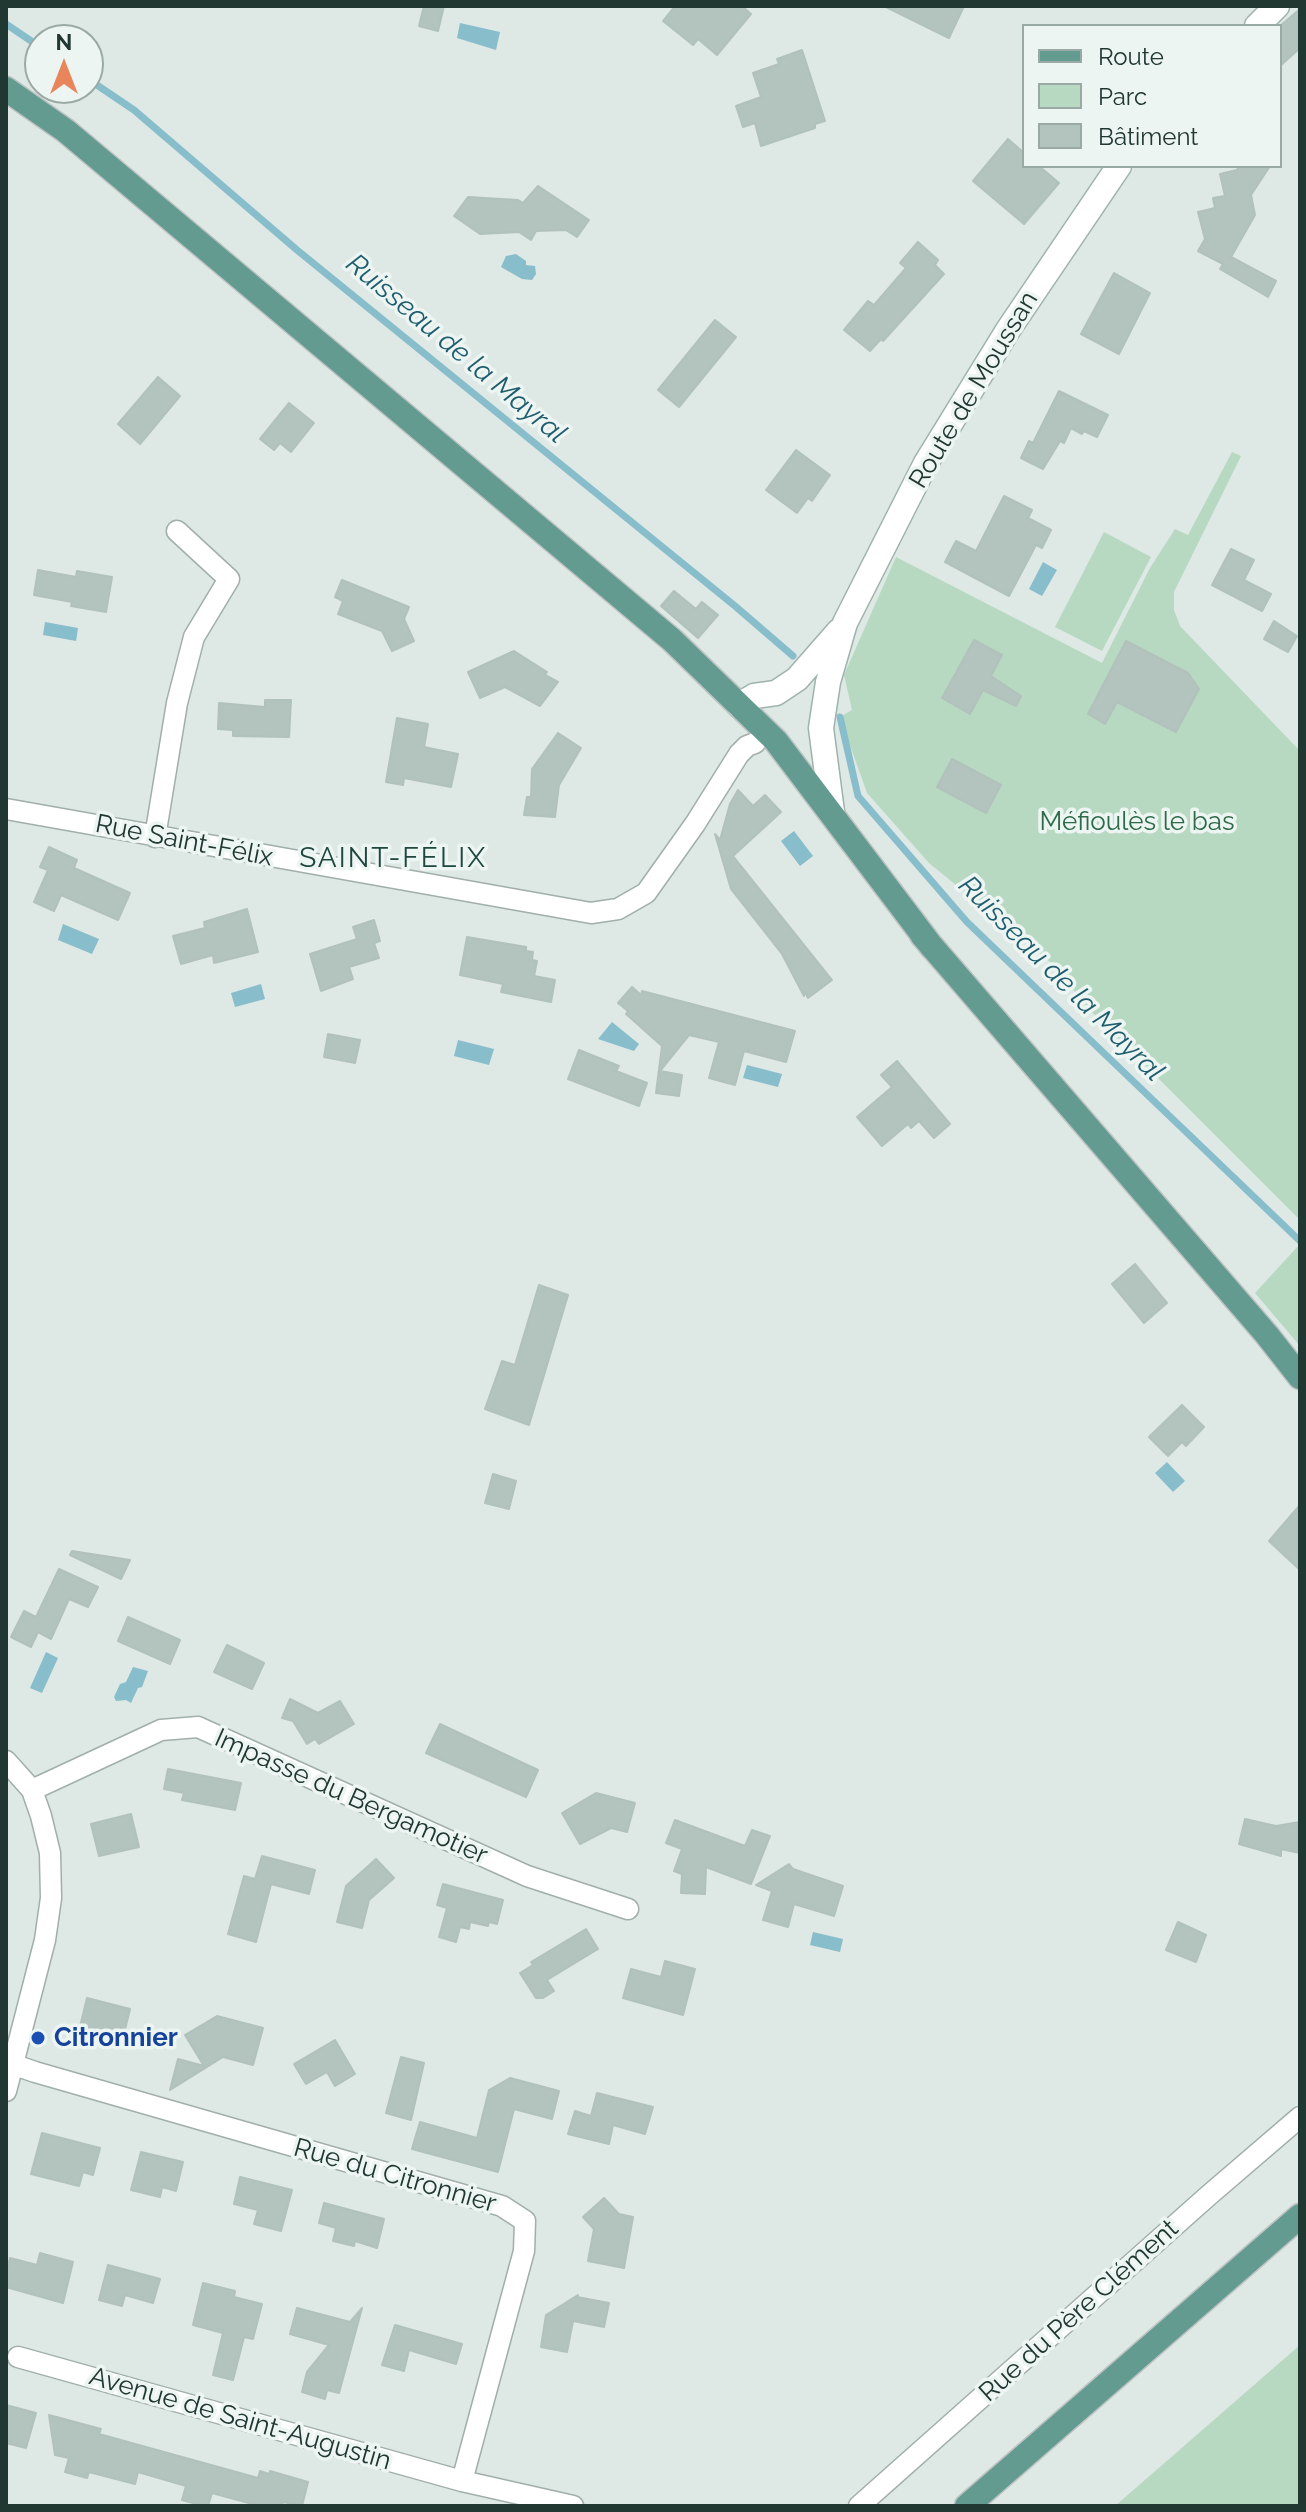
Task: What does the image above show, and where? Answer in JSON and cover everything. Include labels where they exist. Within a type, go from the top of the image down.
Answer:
[{"type":"main road","points":[[6,89],[66,131],[672,640],[776,741],[932,947]]},
{"type":"main road","points":[[554,542],[755,743],[1300,1377]]},
{"type":"main road","points":[[1267,1335],[1300,1365]]},
{"type":"main road","points":[[967,2506],[1300,2216]]},
{"type":"street","points":[[1259,24],[1277,6]]},
{"type":"street","name":"Route de Moussan","points":[[845,623],[926,463],[1008,330],[1118,168]]},
{"type":"street","points":[[155,837],[177,703],[194,637],[229,579],[177,531]]},
{"type":"street","points":[[739,705],[754,696],[776,693],[797,679],[845,623]]},
{"type":"street","points":[[832,812],[821,728],[828,682],[845,623]]},
{"type":"street","name":"Rue Saint-Félix","points":[[6,809],[591,913],[618,909],[646,893],[739,754],[755,743]]},
{"type":"street","name":"Impasse du Bergamotier","points":[[32,1790],[161,1730],[198,1727],[527,1876],[628,1909]]},
{"type":"street","points":[[6,1761],[32,1790],[41,1816],[50,1853],[51,1898],[45,1940],[9,2063],[6,2091]]},
{"type":"street","name":"Rue du Citronnier","points":[[9,2063],[502,2206],[525,2221],[524,2251],[462,2481]]},
{"type":"street","name":"Rue du Père Clément","points":[[859,2506],[1300,2117]]},
{"type":"street","name":"Avenue de Saint-Augustin","points":[[10,2355],[462,2481]]},
{"type":"street","points":[[462,2481],[573,2506]]},
{"type":"green space","name":"Méfioulès le bas","points":[[1232,452],[1241,456],[1174,592],[1174,610],[1180,626],[1300,751],[1300,1220],[1092,1012],[1050,962],[929,863],[867,793],[840,717],[852,710],[844,675],[896,557],[1102,663],[1150,568],[1175,529],[1188,535]]},
{"type":"green space","points":[[1104,532],[1151,557],[1102,651],[1055,627]]},
{"type":"green space","points":[[1300,1244],[1300,1346],[1255,1293]]},
{"type":"green space","points":[[1300,2345],[1300,2506],[1115,2506]]},
{"type":"water","points":[[460,23],[500,32],[496,50],[457,38]]},
{"type":"water","points":[[516,254],[526,261],[526,265],[535,266],[536,274],[532,280],[522,279],[501,267],[506,256]]},
{"type":"water","points":[[1043,562],[1057,570],[1042,596],[1029,589]]},
{"type":"water","points":[[45,622],[78,628],[76,641],[43,635]]},
{"type":"water","points":[[794,831],[813,856],[800,866],[781,841]]},
{"type":"water","points":[[63,924],[99,939],[92,954],[58,940]]},
{"type":"water","points":[[261,984],[265,999],[235,1007],[231,993]]},
{"type":"water","points":[[612,1022],[639,1044],[634,1051],[598,1039]]},
{"type":"water","points":[[458,1040],[494,1049],[489,1065],[454,1056]]},
{"type":"water","points":[[747,1065],[782,1074],[778,1087],[743,1078]]},
{"type":"water","points":[[1167,1462],[1185,1481],[1173,1492],[1155,1473]]},
{"type":"water","points":[[46,1652],[58,1658],[42,1693],[30,1688]]},
{"type":"water","points":[[133,1667],[148,1671],[142,1687],[138,1688],[131,1703],[116,1701],[114,1697],[120,1684],[126,1682]]},
{"type":"water","points":[[813,1932],[843,1939],[840,1952],[810,1945]]},
{"type":"building","points":[[424,6],[444,6],[438,31],[419,26]]},
{"type":"building","points":[[675,6],[742,6],[751,14],[717,55],[698,39],[693,45],[663,21]]},
{"type":"building","points":[[884,6],[964,6],[949,38]]},
{"type":"building","points":[[1300,9],[1300,48],[1282,64],[1282,24]]},
{"type":"building","points":[[802,50],[825,121],[815,124],[815,128],[761,146],[755,123],[743,127],[736,106],[761,97],[753,73],[779,64],[777,59]]},
{"type":"building","points":[[1008,139],[1022,151],[1022,168],[1041,168],[1059,183],[1024,224],[973,181]]},
{"type":"building","points":[[1269,168],[1251,195],[1255,215],[1231,257],[1276,281],[1268,297],[1220,269],[1223,264],[1198,251],[1205,239],[1198,212],[1215,208],[1213,198],[1225,196],[1220,174]]},
{"type":"building","points":[[538,186],[589,220],[577,237],[566,230],[536,231],[531,240],[519,232],[480,234],[454,216],[468,197],[518,200],[523,203]]},
{"type":"building","points":[[918,242],[938,260],[935,265],[944,274],[883,341],[881,339],[870,351],[844,330],[868,301],[874,305],[906,268],[900,263]]},
{"type":"building","points":[[1114,273],[1150,293],[1119,354],[1081,334]]},
{"type":"building","points":[[715,320],[736,337],[679,407],[658,390]]},
{"type":"building","points":[[158,377],[180,396],[140,444],[118,424]]},
{"type":"building","points":[[1059,391],[1108,415],[1097,437],[1071,428],[1064,443],[1060,441],[1043,469],[1021,458],[1029,441],[1033,443]]},
{"type":"building","points":[[289,403],[314,423],[291,452],[280,443],[274,450],[260,439]]},
{"type":"building","points":[[796,450],[830,475],[812,501],[808,498],[797,513],[766,490]]},
{"type":"building","points":[[1004,496],[1032,510],[1028,518],[1051,530],[1042,548],[1036,545],[1009,596],[945,562],[956,541],[976,551]]},
{"type":"building","points":[[1231,549],[1254,560],[1244,580],[1271,594],[1262,611],[1212,585]]},
{"type":"building","points":[[38,570],[76,577],[77,571],[112,577],[106,612],[34,595]]},
{"type":"building","points":[[342,580],[409,607],[404,619],[414,641],[392,651],[382,631],[338,614],[343,601],[335,597]]},
{"type":"building","points":[[674,591],[696,609],[702,602],[718,615],[698,638],[661,606]]},
{"type":"building","points":[[1274,621],[1297,636],[1288,652],[1264,639]]},
{"type":"building","points":[[974,640],[1002,655],[991,676],[1021,696],[1016,706],[983,690],[970,714],[942,698]]},
{"type":"building","points":[[1126,641],[1188,673],[1199,689],[1176,732],[1117,702],[1105,724],[1088,714]]},
{"type":"building","points":[[514,651],[558,682],[540,706],[505,687],[480,698],[468,672]]},
{"type":"building","points":[[265,700],[291,700],[289,737],[233,736],[233,730],[218,729],[219,703],[265,707]]},
{"type":"building","points":[[397,718],[428,724],[424,747],[458,754],[451,787],[404,778],[403,785],[386,782]]},
{"type":"building","points":[[558,733],[581,748],[559,785],[555,817],[524,815],[527,797],[531,797],[532,769]]},
{"type":"building","points":[[952,759],[1001,785],[986,813],[937,787]]},
{"type":"building","points":[[738,790],[753,806],[765,795],[781,812],[733,856],[832,980],[808,998],[805,991],[804,996],[782,954],[731,889],[715,834],[720,840],[730,804]]},
{"type":"building","points":[[49,847],[77,860],[74,868],[130,893],[118,920],[61,895],[54,911],[34,902],[48,870],[40,867]]},
{"type":"building","points":[[247,909],[258,952],[214,963],[213,955],[181,964],[173,936],[205,928],[204,922]]},
{"type":"building","points":[[374,920],[380,941],[374,943],[379,958],[349,967],[353,979],[321,991],[310,954],[357,939],[353,927]]},
{"type":"building","points":[[467,937],[526,947],[526,951],[533,952],[532,960],[537,961],[534,976],[555,980],[551,1002],[501,992],[503,984],[460,975]]},
{"type":"building","points":[[632,987],[641,995],[642,991],[795,1031],[786,1062],[744,1051],[735,1085],[709,1078],[719,1042],[689,1035],[660,1071],[682,1075],[679,1096],[656,1093],[662,1046],[618,1003]]},
{"type":"building","points":[[328,1034],[360,1040],[355,1063],[324,1057]]},
{"type":"building","points":[[579,1050],[619,1066],[616,1071],[647,1083],[639,1106],[568,1079]]},
{"type":"building","points":[[897,1061],[950,1124],[934,1138],[919,1121],[911,1128],[908,1124],[882,1146],[857,1117],[892,1087],[881,1075]]},
{"type":"building","points":[[1135,1264],[1167,1303],[1144,1323],[1112,1284]]},
{"type":"building","points":[[539,1285],[568,1295],[529,1425],[485,1409],[502,1361],[515,1365]]},
{"type":"building","points":[[1182,1405],[1204,1427],[1186,1446],[1182,1442],[1168,1456],[1149,1437]]},
{"type":"building","points":[[493,1474],[516,1481],[509,1509],[485,1503]]},
{"type":"building","points":[[1300,1505],[1300,1570],[1269,1541]]},
{"type":"building","points":[[72,1551],[130,1560],[121,1579],[70,1555]]},
{"type":"building","points":[[59,1569],[98,1587],[88,1607],[69,1599],[51,1639],[38,1632],[31,1647],[11,1637],[24,1611],[36,1617]]},
{"type":"building","points":[[128,1617],[180,1640],[170,1664],[118,1641]]},
{"type":"building","points":[[227,1645],[264,1663],[252,1689],[214,1672]]},
{"type":"building","points":[[290,1699],[318,1713],[340,1701],[354,1724],[319,1744],[315,1739],[307,1744],[293,1721],[282,1718]]},
{"type":"building","points":[[440,1724],[538,1770],[526,1797],[426,1753]]},
{"type":"building","points":[[168,1769],[241,1783],[235,1810],[182,1800],[184,1793],[164,1789]]},
{"type":"building","points":[[596,1793],[635,1803],[627,1832],[611,1828],[580,1844],[562,1813]]},
{"type":"building","points":[[131,1814],[139,1847],[99,1856],[91,1824]]},
{"type":"building","points":[[1245,1819],[1276,1826],[1300,1822],[1300,1853],[1281,1849],[1281,1856],[1239,1844]]},
{"type":"building","points":[[675,1820],[745,1846],[752,1830],[770,1836],[751,1884],[706,1867],[705,1894],[681,1893],[682,1874],[674,1871],[682,1849],[666,1843]]},
{"type":"building","points":[[262,1856],[315,1870],[309,1894],[271,1884],[256,1942],[228,1934],[244,1876],[255,1879]]},
{"type":"building","points":[[376,1859],[394,1878],[369,1900],[362,1928],[337,1922],[346,1886]]},
{"type":"building","points":[[789,1864],[793,1869],[843,1886],[834,1916],[794,1904],[788,1927],[763,1920],[772,1891],[756,1885]]},
{"type":"building","points":[[443,1884],[503,1900],[497,1924],[489,1922],[488,1926],[470,1922],[469,1929],[460,1927],[456,1942],[439,1937],[447,1908],[437,1905]]},
{"type":"building","points":[[1178,1922],[1206,1935],[1196,1962],[1166,1950]]},
{"type":"building","points":[[586,1929],[598,1949],[547,1980],[554,1991],[543,1998],[536,1998],[520,1973],[533,1965],[531,1962]]},
{"type":"building","points":[[665,1961],[695,1969],[683,2015],[623,1998],[631,1969],[661,1977]]},
{"type":"building","points":[[87,1998],[130,2009],[123,2038],[102,2033],[100,2041],[78,2035]]},
{"type":"building","points":[[217,2016],[263,2028],[253,2065],[223,2057],[170,2090],[178,2059],[204,2066],[185,2035]]},
{"type":"building","points":[[335,2040],[355,2074],[335,2086],[327,2072],[306,2084],[294,2064]]},
{"type":"building","points":[[401,2057],[424,2063],[411,2120],[386,2113]]},
{"type":"building","points":[[510,2078],[559,2091],[552,2119],[514,2109],[498,2172],[412,2149],[420,2122],[477,2138],[489,2090]]},
{"type":"building","points":[[597,2093],[653,2107],[645,2134],[613,2125],[609,2144],[568,2134],[575,2111],[591,2116]]},
{"type":"building","points":[[42,2133],[100,2148],[93,2175],[83,2172],[79,2186],[31,2174]]},
{"type":"building","points":[[141,2152],[183,2162],[176,2191],[162,2187],[160,2197],[131,2190]]},
{"type":"building","points":[[240,2177],[292,2190],[281,2231],[254,2224],[258,2210],[234,2204]]},
{"type":"building","points":[[604,2198],[619,2214],[633,2217],[624,2268],[588,2261],[594,2229],[583,2217]]},
{"type":"building","points":[[324,2203],[384,2219],[377,2248],[355,2241],[354,2246],[333,2241],[336,2228],[319,2223]]},
{"type":"building","points":[[40,2253],[73,2262],[63,2303],[6,2287],[10,2258],[37,2265]]},
{"type":"building","points":[[108,2265],[160,2279],[153,2303],[125,2295],[122,2306],[99,2300]]},
{"type":"building","points":[[203,2283],[235,2291],[234,2297],[262,2304],[253,2339],[244,2337],[233,2380],[213,2375],[223,2333],[193,2325]]},
{"type":"building","points":[[578,2295],[609,2303],[604,2327],[573,2321],[567,2352],[541,2347],[546,2315]]},
{"type":"building","points":[[297,2308],[350,2322],[362,2308],[339,2393],[327,2390],[325,2399],[302,2392],[307,2372],[329,2345],[290,2334]]},
{"type":"building","points":[[395,2325],[462,2344],[456,2364],[409,2350],[404,2371],[382,2365]]},
{"type":"building","points":[[6,2405],[36,2413],[26,2448],[6,2443]]},
{"type":"building","points":[[49,2415],[101,2429],[99,2434],[258,2478],[260,2471],[269,2474],[270,2471],[308,2482],[302,2506],[283,2502],[282,2506],[260,2506],[212,2493],[208,2506],[204,2506],[182,2500],[186,2486],[138,2472],[135,2484],[89,2472],[87,2478],[65,2472],[69,2458],[55,2455]]},
{"type":"waterway","name":"Ruisseau de la Mayral","points":[[6,24],[24,36]]},
{"type":"waterway","name":"Ruisseau de la Mayral","points":[[104,90],[134,110],[297,250],[793,656]]},
{"type":"waterway","name":"Ruisseau de la Mayral","points":[[840,717],[858,796],[967,922],[1300,1241]]},
{"type":"place","name":"Citronnier","points":[[38,2038]]},
{"type":"district","name":"SAINT-FÉLIX","points":[[393,859]]}]
